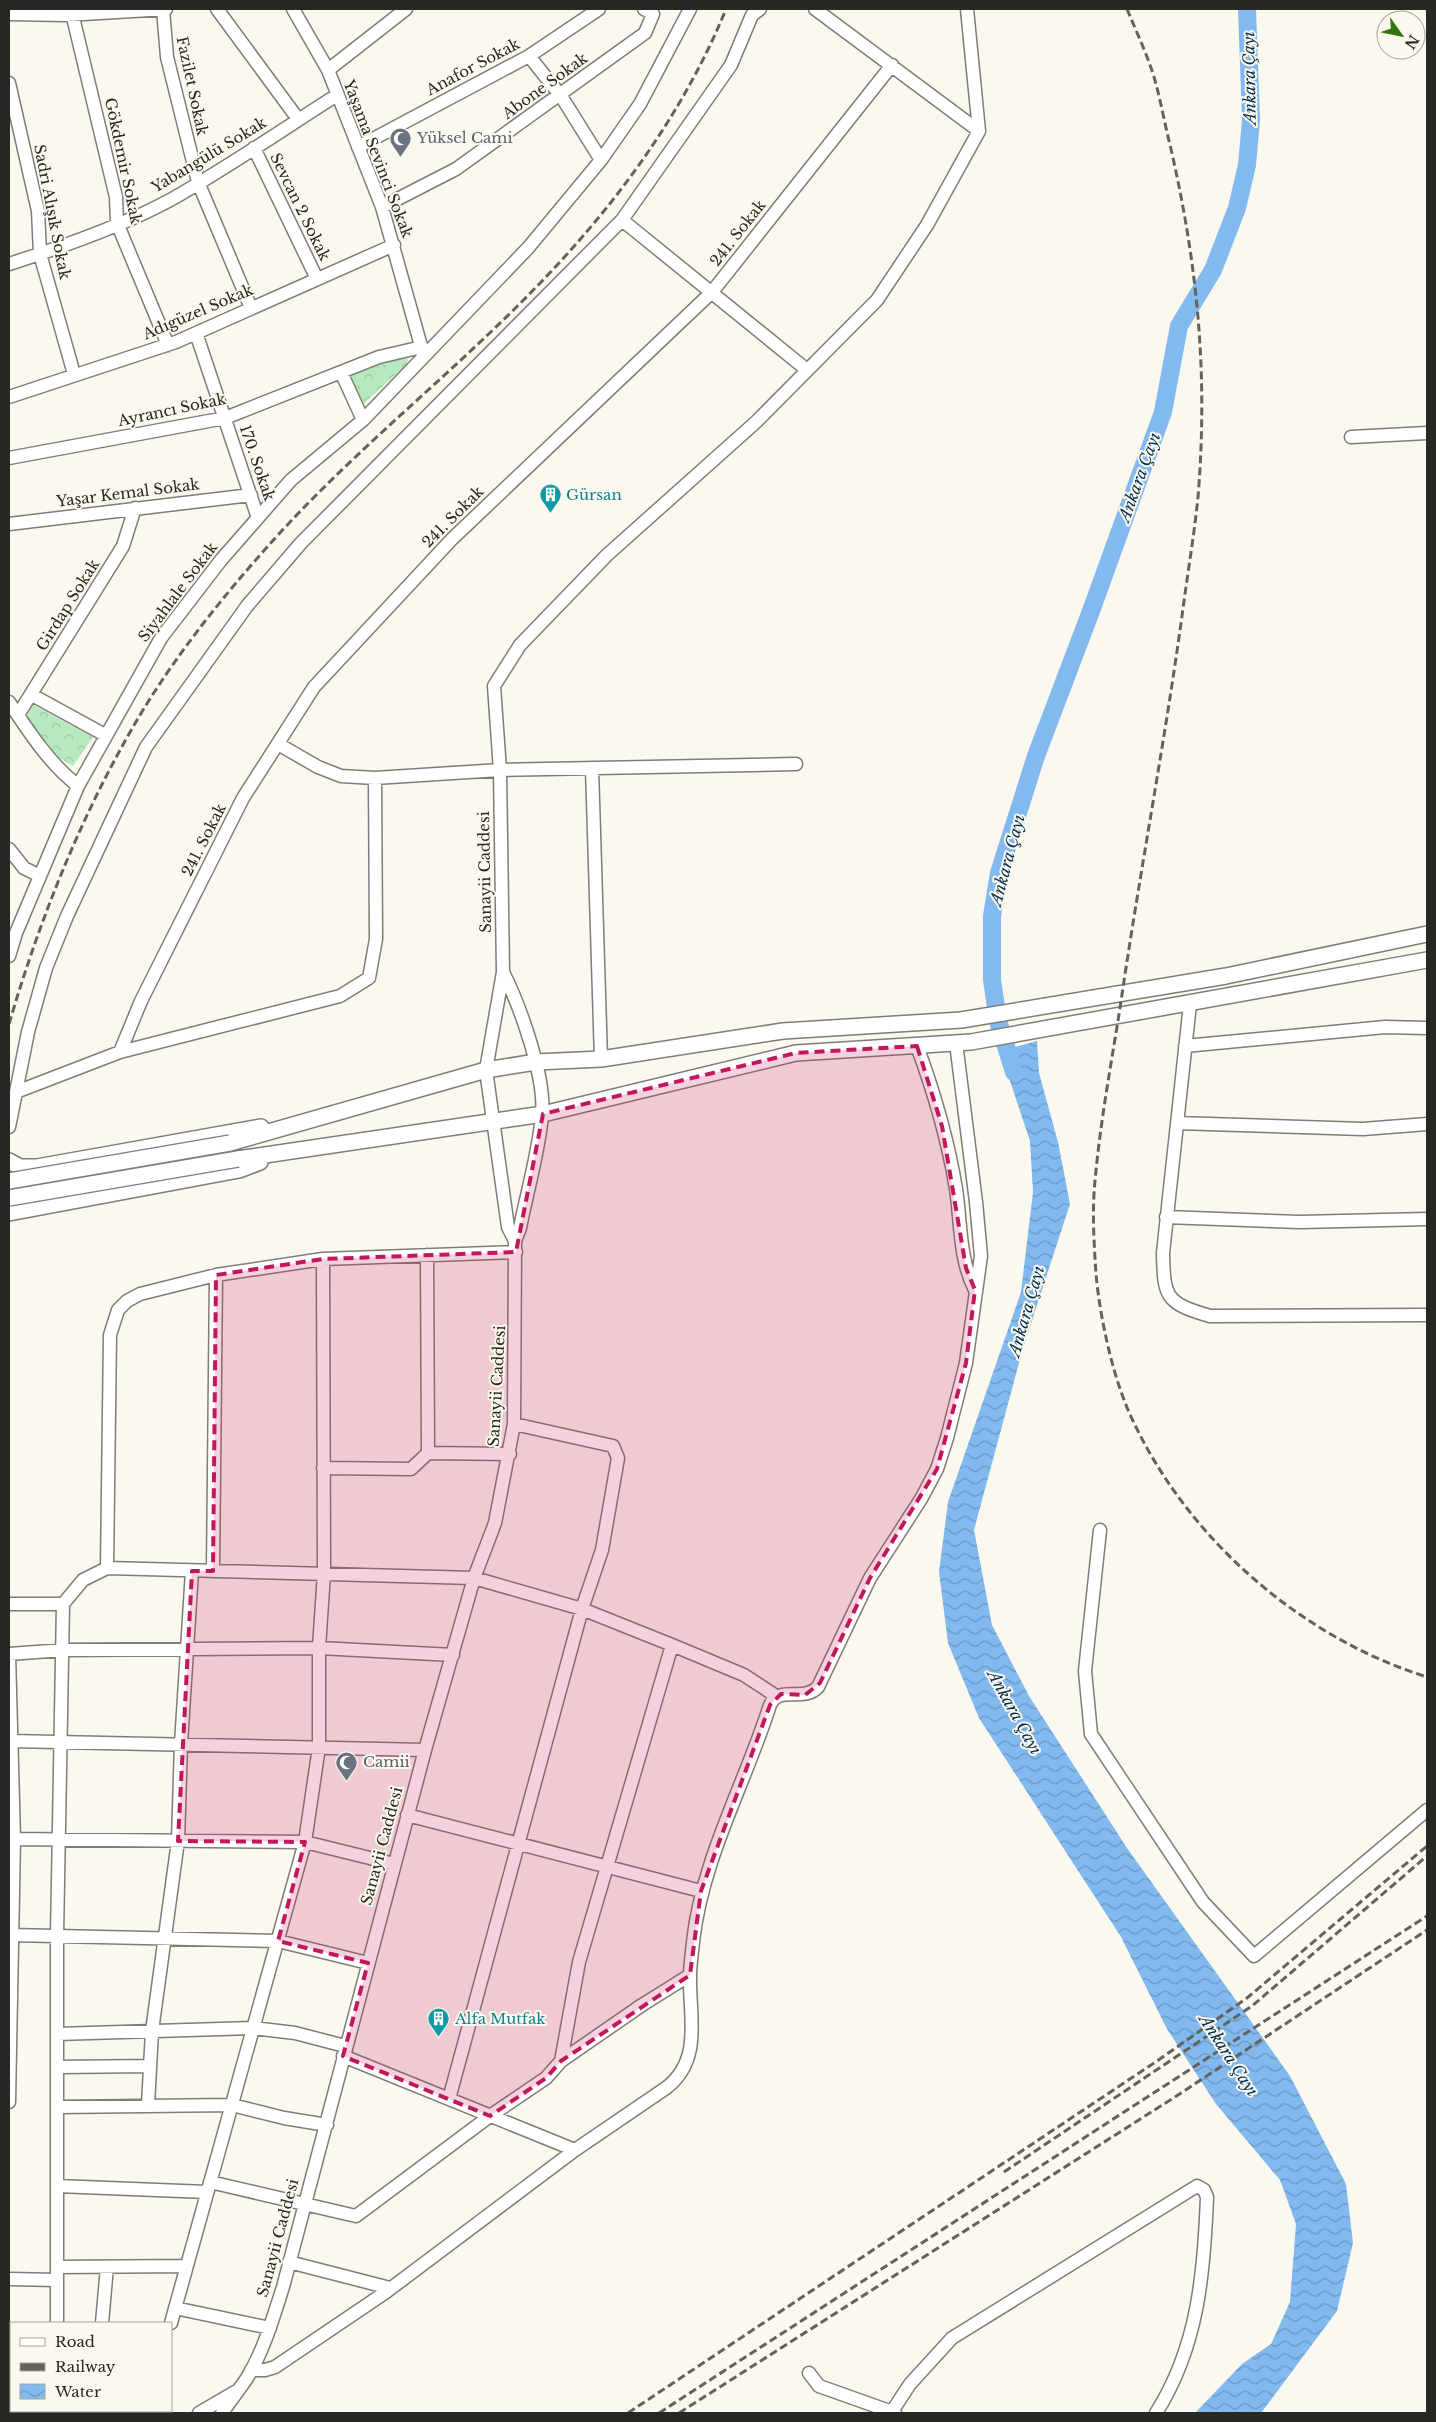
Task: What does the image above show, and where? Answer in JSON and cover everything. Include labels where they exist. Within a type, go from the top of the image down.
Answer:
[{"type":"main road","points":[[9,1181],[230,1143],[486,1070],[536,1062],[601,1059],[783,1031],[961,1020],[1226,976],[1427,934]]},
{"type":"main road","points":[[9,1198],[238,1159],[543,1114],[796,1054],[971,1042],[1427,960]]},
{"type":"main road","points":[[56,1204],[30,1198],[21,1190],[20,1173],[37,1167],[251,1127],[290,1127]]},
{"type":"main road","points":[[9,1212],[239,1170],[297,1150]]},
{"type":"main road","points":[[9,1161],[20,1167],[37,1167]]},
{"type":"street","points":[[9,14],[164,9]]},
{"type":"street","name":"Fazilet Sokak","points":[[164,9],[167,57],[198,182],[251,308]]},
{"type":"street","points":[[217,9],[298,119]]},
{"type":"street","name":"Yaşama Sevinci Sokak","points":[[294,9],[328,70],[382,207],[423,351]]},
{"type":"street","points":[[328,70],[406,9]]},
{"type":"street","name":"Anafor Sokak","points":[[358,147],[529,56],[599,9]]},
{"type":"street","name":"Abone Sokak","points":[[382,207],[456,170],[561,96],[645,33],[653,14],[644,9]]},
{"type":"street","name":"Siyahlale Sokak","points":[[9,956],[12,932],[40,876],[78,786],[161,638],[221,560],[291,480],[363,420],[423,351],[528,248],[600,160],[640,104],[690,9]]},
{"type":"street","points":[[9,1127],[28,1032],[46,968],[67,916],[146,748],[246,606],[301,543],[622,220],[731,65],[752,15],[760,9]]},
{"type":"street","points":[[815,9],[892,65],[928,95],[979,131]]},
{"type":"street","points":[[967,9],[979,131]]},
{"type":"street","name":"Gökdemir Sokak","points":[[71,11],[116,197],[117,223],[168,344]]},
{"type":"street","points":[[529,56],[561,96],[600,160]]},
{"type":"street","name":"241. Sokak","points":[[120,1052],[141,1001],[239,807],[314,686],[452,539],[712,292],[892,65]]},
{"type":"street","name":"Sadri Alışık Sokak","points":[[9,83],[38,211],[40,254],[74,374]]},
{"type":"street","name":"Yabangülü Sokak","points":[[9,264],[40,254],[171,199],[337,95]]},
{"type":"street","name":"Sanayii Caddesi","points":[[515,1246],[508,1227],[486,1070],[503,972],[500,770],[494,686],[520,645],[607,555],[756,422],[877,300],[927,225],[979,131]]},
{"type":"street","name":"Sevcan 2 Sokak","points":[[254,148],[317,279]]},
{"type":"street","points":[[622,220],[808,370]]},
{"type":"street","name":"Adıgüzel Sokak","points":[[9,397],[196,333],[394,245]]},
{"type":"street","name":"170. Sokak","points":[[196,333],[258,518]]},
{"type":"street","name":"Ayrancı Sokak","points":[[9,458],[225,418],[379,357],[423,351]]},
{"type":"street","points":[[340,372],[363,420]]},
{"type":"street","points":[[1351,437],[1427,433]]},
{"type":"street","name":"Yaşar Kemal Sokak","points":[[9,524],[251,495]]},
{"type":"street","name":"Girdap Sokak","points":[[18,715],[123,546],[135,508]]},
{"type":"street","points":[[32,695],[105,735]]},
{"type":"street","points":[[9,702],[47,755],[63,774],[78,786]]},
{"type":"street","points":[[278,744],[318,767],[341,776],[375,778],[500,770],[796,764]]},
{"type":"street","points":[[592,768],[601,1059]]},
{"type":"street","points":[[16,1092],[120,1052],[340,996],[369,978],[376,939],[375,778]]},
{"type":"street","points":[[9,849],[24,868],[40,876]]},
{"type":"street","name":"Sanayii Caddesi","points":[[222,2413],[251,2370],[270,2328],[327,2125],[344,2051],[425,1750],[474,1578],[495,1523],[510,1454],[514,1424],[515,1246],[543,1114],[536,1062],[511,989],[503,972]]},
{"type":"street","points":[[1190,1004],[1162,1253],[1164,1287],[1170,1299],[1195,1312],[1210,1316],[1427,1315]]},
{"type":"street","points":[[1185,1046],[1385,1028],[1427,1028]]},
{"type":"street","points":[[251,2370],[265,2370],[275,2367],[390,2288],[575,2150],[666,2088],[682,2074],[689,2053],[692,2025],[690,1975],[701,1891],[770,1705],[776,1696],[787,1693],[804,1695],[818,1687],[870,1578],[930,1485],[948,1438],[966,1363],[975,1312],[975,1290],[981,1256],[956,1043]]},
{"type":"street","points":[[917,1046],[933,1091],[942,1126],[956,1189],[966,1268],[975,1290]]},
{"type":"street","points":[[1177,1122],[1363,1129],[1427,1124]]},
{"type":"street","points":[[1166,1218],[1300,1222],[1427,1219]]},
{"type":"street","points":[[107,1568],[110,1335],[118,1310],[127,1301],[140,1294],[216,1275],[323,1259],[427,1255],[515,1246]]},
{"type":"street","points":[[427,1255],[428,1453]]},
{"type":"street","points":[[171,2322],[305,1842],[319,1747],[319,1648],[324,1573],[323,1259]]},
{"type":"street","points":[[213,1571],[216,1275]]},
{"type":"street","points":[[449,2099],[520,1844],[582,1610],[602,1550],[618,1458],[613,1446],[514,1424]]},
{"type":"street","points":[[323,1468],[411,1469],[428,1453],[510,1454]]},
{"type":"street","points":[[1100,1530],[1085,1671],[1091,1734],[1203,1902],[1254,1956],[1427,1810]]},
{"type":"street","points":[[58,2322],[57,1936],[60,1742],[64,1650],[63,1604],[83,1580],[107,1568],[474,1578],[582,1610],[672,1645],[744,1675],[776,1696]]},
{"type":"street","points":[[148,2106],[152,2031],[178,1841],[181,1744],[192,1571]]},
{"type":"street","points":[[9,1604],[63,1604]]},
{"type":"street","points":[[561,2061],[579,1962],[672,1645]]},
{"type":"street","points":[[9,2102],[14,1839],[9,1654],[64,1650],[186,1651],[319,1648],[453,1655]]},
{"type":"street","points":[[10,1741],[425,1750]]},
{"type":"street","points":[[408,1816],[701,1891]]},
{"type":"street","points":[[14,1839],[305,1842],[394,1864]]},
{"type":"street","points":[[11,1935],[278,1941],[368,1962]]},
{"type":"street","points":[[57,2186],[209,2187],[356,2216],[490,2116],[546,2078],[561,2061],[642,2005],[690,1975]]},
{"type":"street","points":[[57,2034],[254,2028],[295,2033],[344,2051],[449,2099],[575,2150]]},
{"type":"street","points":[[57,2067],[150,2066]]},
{"type":"street","points":[[57,2106],[232,2104],[284,2118],[327,2125]]},
{"type":"street","points":[[808,2373],[819,2386],[893,2413],[910,2384],[952,2338],[1197,2186],[1204,2190],[1207,2198],[1204,2266],[1189,2341],[1168,2395],[1156,2413]]},
{"type":"street","points":[[289,2262],[390,2288]]},
{"type":"street","points":[[9,2279],[107,2267],[187,2266]]},
{"type":"street","points":[[102,2322],[107,2267]]},
{"type":"street","points":[[175,2308],[270,2328]]},
{"type":"street","name":"Sanayii Caddesi","points":[[199,2413],[237,2391]]},
{"type":"highlighted area","points":[[917,1046],[942,1126],[966,1268],[975,1290],[966,1363],[937,1469],[870,1578],[820,1683],[805,1695],[781,1694],[770,1705],[701,1891],[690,1975],[561,2061],[546,2078],[490,2116],[343,2056],[368,1963],[278,1941],[305,1842],[178,1841],[192,1571],[213,1571],[216,1275],[323,1259],[516,1252],[543,1114],[796,1053]]},
{"type":"green space","points":[[404,356],[408,359],[407,364],[360,407],[349,376]]},
{"type":"green space","points":[[33,705],[93,737],[73,766],[54,755],[27,716]]},
{"type":"water","points":[[1037,1041],[1039,1073],[1058,1142],[1070,1204],[1023,1348],[974,1530],[992,1625],[1029,1696],[1127,1848],[1290,2076],[1346,2184],[1353,2243],[1337,2311],[1261,2413],[1195,2413],[1242,2364],[1271,2344],[1290,2302],[1296,2224],[1280,2180],[1216,2104],[1167,2029],[1121,1937],[979,1718],[948,1643],[939,1572],[948,1502],[1021,1292],[1033,1192],[1030,1141],[1000,1051]]},
{"type":"waterway","name":"Ankara Çayı","points":[[1014,1072],[998,1021],[992,980],[992,916],[999,873],[1036,756],[1163,412],[1179,326],[1213,270],[1237,208],[1247,165],[1251,120],[1247,9]]},
{"type":"railway","points":[[9,1024],[35,943],[83,824],[122,747],[173,664],[206,620],[278,535],[342,469],[511,313],[571,250],[623,187],[670,119],[691,83],[726,9]]},
{"type":"railway","points":[[1127,9],[1154,77],[1180,193],[1194,279],[1201,365],[1202,408],[1198,497],[1175,665],[1127,959],[1097,1160],[1094,1192],[1094,1228],[1096,1274],[1101,1311],[1114,1371],[1127,1409],[1159,1468],[1187,1509],[1220,1546],[1256,1581],[1295,1611],[1337,1638],[1381,1660],[1427,1677]]},
{"type":"railway","points":[[628,2413],[1157,2061],[1247,1998],[1427,1846]]},
{"type":"railway","points":[[1004,2172],[1252,2006],[1427,1856]]},
{"type":"railway","points":[[659,2413],[1427,1916]]},
{"type":"railway","points":[[679,2413],[1178,2095],[1427,1930]]},
{"type":"place","name":"Yüksel Cami","points":[[401,157]]},
{"type":"place","name":"Gürsan","points":[[550,514]]},
{"type":"place","name":"Camii","points":[[347,1781]]},
{"type":"place","name":"Alfa Mutfak","points":[[439,2038]]}]
